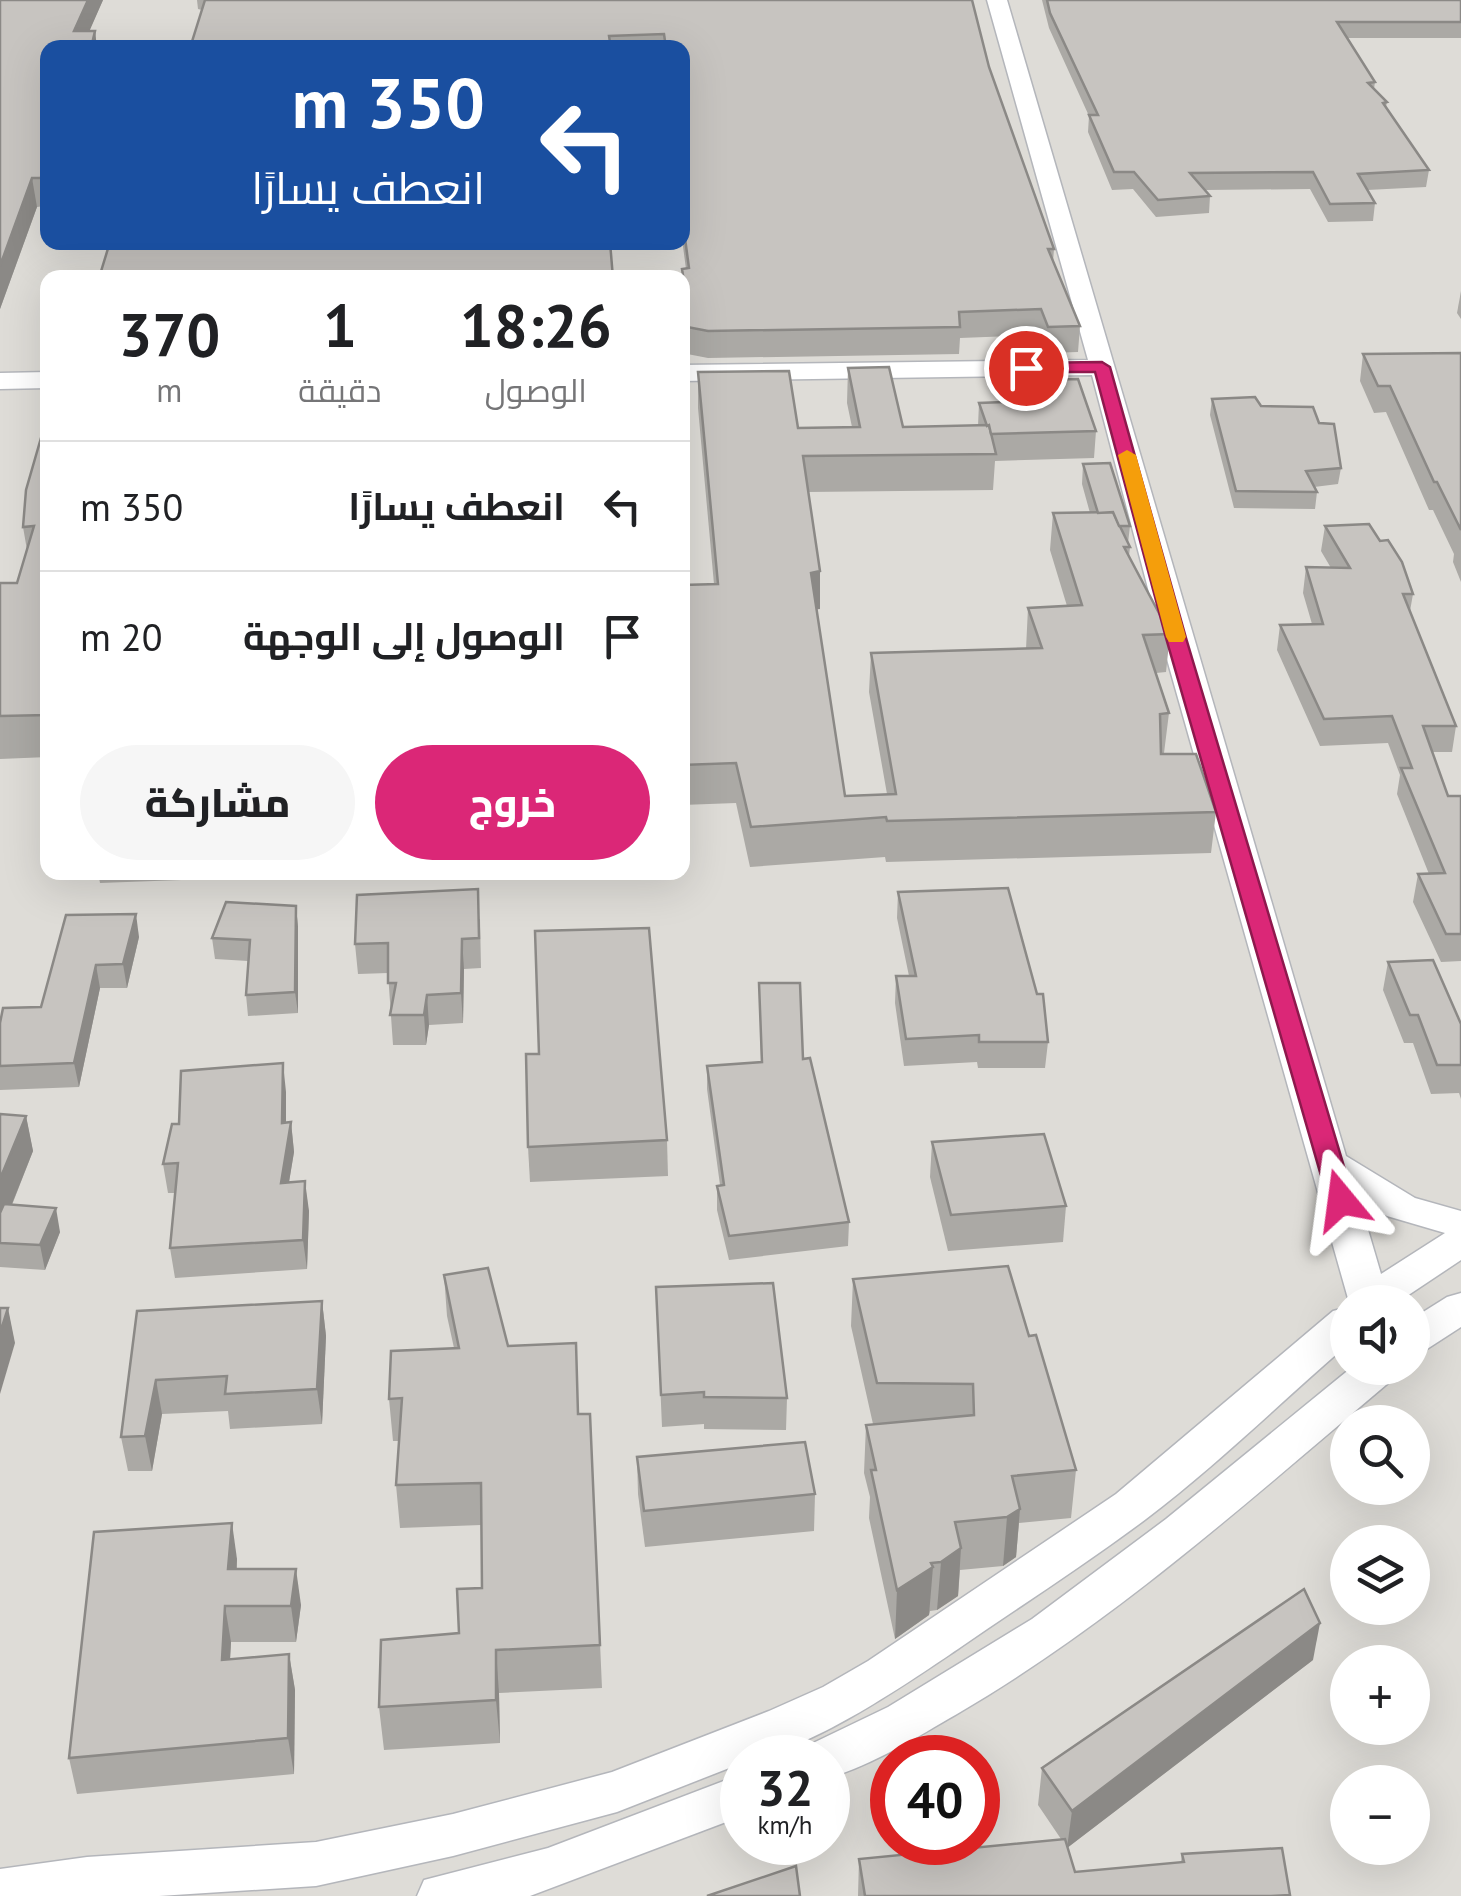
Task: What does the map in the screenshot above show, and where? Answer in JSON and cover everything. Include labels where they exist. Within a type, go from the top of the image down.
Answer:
[{"type":"street","points":[[997,0],[1176,638],[1364,1285]]},
{"type":"street","points":[[690,373],[1102,367]]},
{"type":"street","points":[[0,381],[40,380]]},
{"type":"street","points":[[1332,1166],[1402,1207],[1461,1224]]},
{"type":"street","points":[[1395,1285],[1461,1242]]},
{"type":"street","points":[[1430,1327],[1461,1308]]},
{"type":"street","points":[[0,1892],[86,1888],[316,1864],[453,1836],[617,1791],[786,1725],[885,1674],[1132,1506],[1330,1336]]},
{"type":"street","points":[[850,1748],[930,1710],[1056,1628],[1226,1498],[1358,1385]]},
{"type":"street","points":[[442,1896],[552,1869],[720,1804]]},
{"type":"shaded area","points":[[0,0],[1461,0],[1461,1896],[0,1896]]},
{"type":"building","points":[[0,0],[88,0],[74,31],[95,31],[93,40],[40,40],[40,178],[32,178],[0,266]]},
{"type":"building","points":[[205,0],[972,0],[989,67],[1054,249],[1048,249],[1080,326],[1048,327],[1041,309],[959,312],[960,327],[708,331],[690,328],[690,270],[682,269],[689,268],[687,250],[690,250],[690,40],[665,40],[664,34],[609,36],[610,40],[192,40]]},
{"type":"building","points":[[1047,0],[1461,0],[1461,22],[1337,22],[1375,82],[1368,83],[1387,102],[1383,103],[1429,170],[1358,174],[1375,203],[1330,204],[1313,172],[1190,173],[1210,196],[1158,200],[1134,172],[1114,172],[1089,115],[1098,115]]},
{"type":"building","points":[[108,250],[611,250],[612,270],[101,270]]},
{"type":"building","points":[[1461,353],[1461,530],[1390,386],[1378,386],[1363,354]]},
{"type":"building","points":[[889,367],[903,427],[989,425],[996,454],[803,456],[820,571],[811,573],[845,796],[896,794],[871,653],[1042,648],[1028,608],[1082,605],[1053,513],[1113,512],[1130,547],[1124,547],[1170,634],[1143,635],[1169,713],[1160,714],[1161,754],[1196,754],[1216,812],[887,821],[886,817],[751,827],[736,763],[690,765],[690,585],[718,584],[698,372],[789,371],[798,428],[860,427],[848,368]]},
{"type":"building","points":[[1078,379],[1096,431],[991,434],[979,403],[1030,401],[1023,380]]},
{"type":"building","points":[[1255,397],[1261,406],[1313,407],[1319,423],[1334,424],[1341,468],[1306,471],[1317,492],[1236,491],[1212,399]]},
{"type":"building","points":[[40,441],[40,715],[0,716],[0,583],[17,583],[34,526],[23,527],[26,490]]},
{"type":"building","points":[[1110,463],[1130,526],[1119,526],[1113,512],[1098,513],[1083,464]]},
{"type":"building","points":[[1369,524],[1380,541],[1388,540],[1402,562],[1413,594],[1403,594],[1456,726],[1423,726],[1448,796],[1461,796],[1461,934],[1446,934],[1418,874],[1445,873],[1401,768],[1412,768],[1392,716],[1324,719],[1280,625],[1323,624],[1306,567],[1350,568],[1325,526]]},
{"type":"building","points":[[1008,888],[1037,994],[1043,994],[1048,1042],[979,1042],[979,1035],[906,1039],[896,976],[916,976],[898,892]]},
{"type":"building","points":[[478,889],[479,938],[462,939],[461,993],[427,995],[424,1015],[390,1015],[396,983],[388,983],[388,943],[355,944],[357,895]]},
{"type":"building","points":[[226,902],[296,906],[295,992],[246,995],[250,940],[212,938]]},
{"type":"building","points":[[136,914],[123,964],[96,965],[74,1063],[0,1066],[3,1008],[41,1007],[66,915]]},
{"type":"building","points":[[649,928],[667,1140],[528,1147],[526,1054],[539,1054],[535,931]]},
{"type":"building","points":[[1433,960],[1461,1024],[1461,1065],[1437,1065],[1418,1015],[1410,1015],[1388,962]]},
{"type":"building","points":[[759,983],[800,983],[803,1059],[810,1058],[849,1222],[729,1236],[717,1186],[724,1185],[707,1066],[762,1062]]},
{"type":"building","points":[[283,1063],[282,1123],[291,1122],[281,1183],[305,1181],[303,1240],[170,1248],[178,1163],[163,1164],[172,1124],[179,1124],[181,1071]]},
{"type":"building","points":[[0,1114],[26,1116],[0,1179]]},
{"type":"building","points":[[1044,1134],[1066,1206],[951,1215],[932,1142]]},
{"type":"building","points":[[4,1204],[56,1208],[40,1245],[0,1243],[0,1213]]},
{"type":"building","points":[[1008,1266],[1029,1336],[1036,1335],[1076,1470],[1012,1476],[1020,1509],[1007,1517],[955,1522],[961,1548],[941,1562],[931,1563],[933,1567],[897,1590],[871,1470],[876,1470],[866,1425],[974,1415],[973,1384],[877,1383],[853,1279]]},
{"type":"building","points":[[488,1268],[508,1346],[576,1343],[578,1414],[590,1414],[600,1645],[496,1650],[496,1700],[379,1707],[381,1640],[459,1633],[457,1589],[482,1588],[481,1483],[396,1485],[402,1398],[389,1399],[391,1351],[459,1348],[444,1275]]},
{"type":"building","points":[[773,1283],[787,1398],[704,1397],[704,1392],[661,1395],[656,1287]]},
{"type":"building","points":[[322,1301],[317,1389],[225,1394],[227,1376],[156,1380],[145,1436],[121,1437],[137,1311]]},
{"type":"building","points":[[0,1308],[8,1308],[0,1333]]},
{"type":"building","points":[[805,1442],[815,1494],[644,1511],[637,1457]]},
{"type":"building","points":[[232,1523],[228,1569],[296,1569],[291,1606],[225,1606],[222,1660],[289,1654],[288,1738],[69,1758],[94,1532]]},
{"type":"building","points":[[1304,1589],[1320,1623],[1072,1811],[1042,1768]]},
{"type":"building","points":[[1065,1839],[1075,1872],[1184,1862],[1182,1854],[1282,1848],[1290,1895],[865,1896],[859,1859],[870,1858],[870,1865],[1000,1865],[1000,1845]]},
{"type":"building","points":[[796,1866],[800,1896],[707,1896]]},
{"type":"slow traffic","points":[[1127,455],[1176,637]]},
{"type":"route","points":[[1026,368],[1102,367],[1176,638],[1341,1200]]}]
